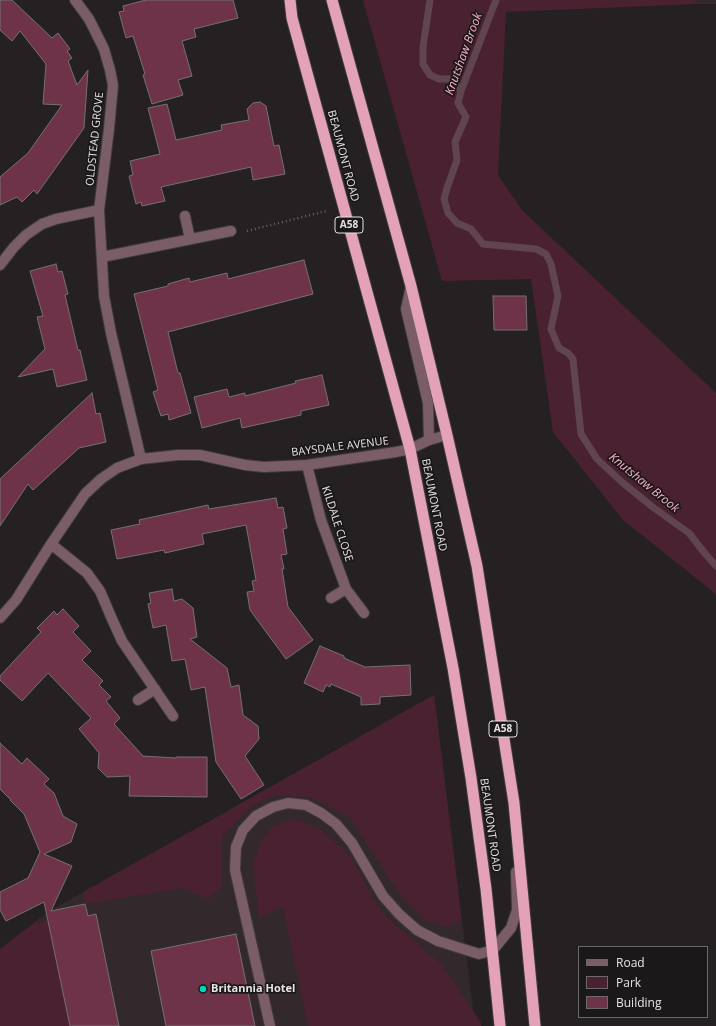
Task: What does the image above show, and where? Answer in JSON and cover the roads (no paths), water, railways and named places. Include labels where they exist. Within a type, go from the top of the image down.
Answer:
[{"type":"highway","name":"BEAUMONT ROAD","points":[[290,0],[292,18],[410,449],[453,668],[485,881],[500,1026]]},
{"type":"highway","name":"A58","points":[[332,0],[411,286],[477,566],[514,803],[535,1026]]},
{"type":"street","name":"OLDSTEAD GROVE","points":[[80,2],[104,49],[113,85],[99,210],[104,296],[111,333],[141,459]]},
{"type":"street","points":[[0,265],[14,247],[26,235],[42,224],[56,219],[99,210]]},
{"type":"street","points":[[185,216],[190,239]]},
{"type":"street","points":[[102,257],[231,231]]},
{"type":"street","points":[[411,286],[406,309],[428,403],[429,440]]},
{"type":"street","name":"BAYSDALE AVENUE","points":[[0,618],[16,600],[50,544],[85,494],[101,479],[117,468],[141,459],[178,455],[200,455],[245,465],[264,467],[307,466],[410,449],[429,440],[447,435]]},
{"type":"street","name":"KILDALE CLOSE","points":[[307,466],[321,520],[346,589],[364,613]]},
{"type":"street","points":[[50,544],[87,573],[96,585],[122,641],[173,716]]},
{"type":"street","points":[[331,598],[346,589]]},
{"type":"street","points":[[138,700],[155,689]]},
{"type":"street","points":[[270,1026],[235,870],[236,847],[243,830],[256,816],[272,807],[288,803],[306,805],[321,813],[336,824],[352,842],[383,896],[399,914],[417,930],[438,941],[479,954],[493,950],[511,928],[517,910],[514,803]]},
{"type":"waterway","points":[[430,0],[423,47],[423,64],[430,75],[439,79],[450,79],[461,91]]},
{"type":"waterway","name":"Knutshaw Brook","points":[[496,0],[461,91],[458,103],[466,117],[455,142],[457,160],[444,199],[448,213],[457,223],[471,229],[483,244],[536,249],[546,254],[551,264],[558,296],[551,329],[559,348],[568,353],[573,359],[581,434],[597,459],[623,483],[654,508],[689,533],[716,566]]},
{"type":"place","name":"Britannia Hotel","points":[[203,989]]}]
